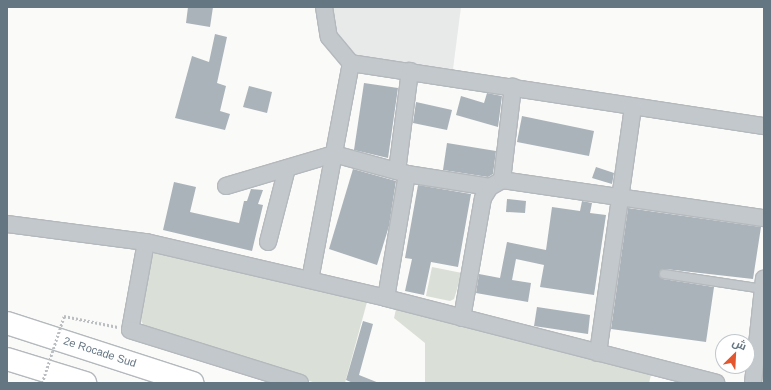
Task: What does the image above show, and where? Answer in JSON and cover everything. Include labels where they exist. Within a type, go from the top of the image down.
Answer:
[{"type":"highway","name":"2e Rocade Sud","points":[[7,323],[193,383]]},
{"type":"highway","points":[[7,359],[85,383]]},
{"type":"street","points":[[324,7],[329,37],[351,63],[764,126]]},
{"type":"street","points":[[310,280],[351,63]]},
{"type":"street","points":[[386,298],[402,173],[410,71]]},
{"type":"street","points":[[462,318],[483,198],[496,184],[513,87]]},
{"type":"street","points":[[598,352],[622,198],[633,106]]},
{"type":"street","points":[[226,186],[334,154],[402,173],[622,198],[764,218]]},
{"type":"street","points":[[268,242],[287,168]]},
{"type":"street","points":[[7,224],[146,242],[386,298],[716,383]]},
{"type":"street","points":[[146,242],[130,330],[300,383]]},
{"type":"street","points":[[753,383],[764,284]]},
{"type":"lane","points":[[664,274],[764,284]]},
{"type":"path","points":[[42,383],[64,316],[101,322]]},
{"type":"shaded area","points":[[324,7],[461,7],[452,77],[351,63],[329,37]]},
{"type":"shaded area","points":[[151,248],[367,302],[345,383],[316,383],[146,329],[141,321]]},
{"type":"shaded area","points":[[432,267],[462,273],[454,299],[450,301],[426,296]]},
{"type":"shaded area","points":[[397,305],[652,371],[649,383],[425,383],[425,343],[394,318]]},
{"type":"building","points":[[188,7],[213,7],[210,27],[186,23]]},
{"type":"building","points":[[215,34],[227,37],[217,83],[226,86],[220,111],[230,114],[225,130],[175,118],[192,56],[209,62]]},
{"type":"building","points":[[364,83],[398,88],[388,158],[354,150]]},
{"type":"building","points":[[249,86],[272,92],[267,113],[243,107]]},
{"type":"building","points":[[487,93],[502,96],[498,127],[456,115],[461,96],[484,103]]},
{"type":"building","points":[[416,102],[452,110],[447,130],[413,123]]},
{"type":"building","points":[[522,116],[594,131],[589,156],[517,142]]},
{"type":"building","points":[[447,143],[496,151],[493,174],[488,177],[443,170]]},
{"type":"building","points":[[596,167],[614,173],[612,184],[592,178]]},
{"type":"building","points":[[353,169],[396,181],[389,226],[377,265],[329,249]]},
{"type":"building","points":[[174,182],[196,187],[190,212],[239,223],[244,201],[247,201],[251,189],[263,190],[258,204],[263,205],[252,251],[163,230]]},
{"type":"building","points":[[418,185],[471,194],[458,267],[431,262],[424,295],[405,291],[412,259],[405,258]]},
{"type":"building","points":[[507,199],[526,201],[525,213],[506,212]]},
{"type":"building","points":[[582,201],[592,203],[590,213],[606,215],[594,295],[540,287],[544,265],[516,259],[512,280],[531,283],[528,302],[476,293],[479,274],[500,278],[507,242],[546,250],[552,207],[580,211]]},
{"type":"building","points":[[628,208],[761,227],[753,279],[665,269],[660,271],[659,276],[663,279],[714,287],[706,342],[611,329]]},
{"type":"building","points":[[537,307],[590,315],[588,334],[534,326]]},
{"type":"building","points":[[363,321],[373,324],[359,375],[379,383],[353,383],[346,380]]}]
